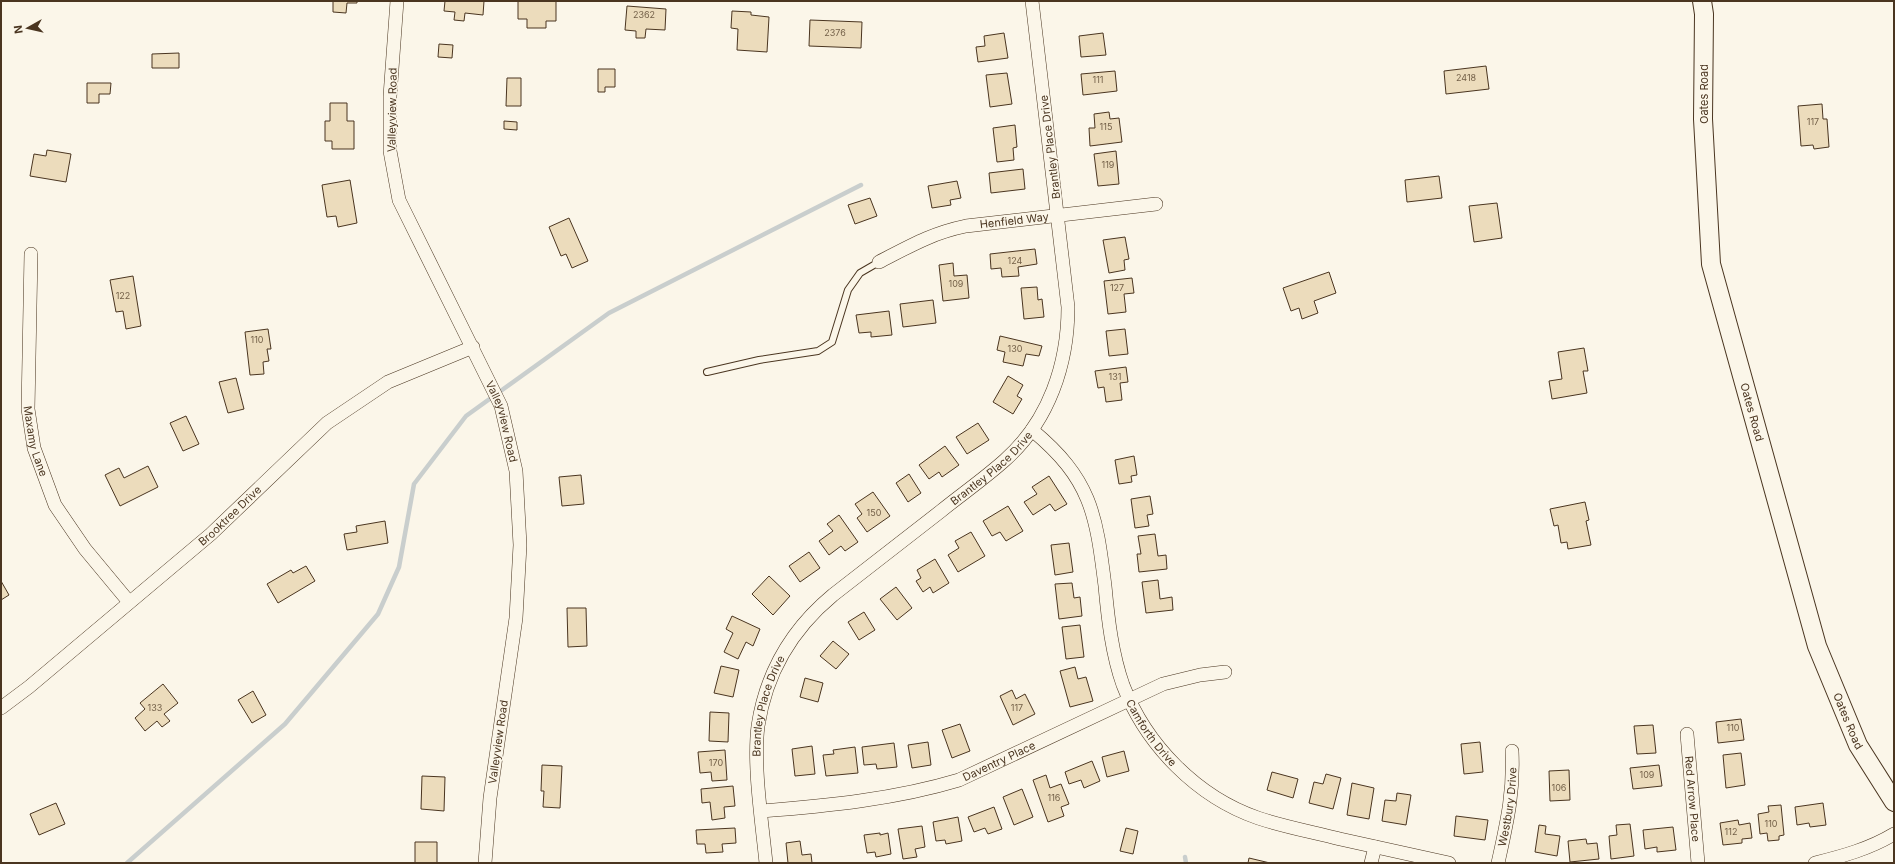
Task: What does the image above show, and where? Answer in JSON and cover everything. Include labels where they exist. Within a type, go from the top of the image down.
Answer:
[{"type":"street","name":"Valleyview Road","points":[[397,1],[390,96],[390,151],[399,200],[501,406],[516,471],[520,544],[516,618],[490,798],[485,863]]},
{"type":"street","name":"Brantley Place Drive","points":[[766,863],[758,763],[758,727],[767,687],[784,649],[799,628],[815,610],[832,595],[1006,459],[1032,430],[1056,386],[1065,354],[1068,307],[1032,1]]},
{"type":"street","name":"Oates Road","points":[[1702,1],[1704,14],[1703,119],[1711,264],[1818,646],[1858,745],[1894,802]]},
{"type":"street","name":"Henfield Way","points":[[880,262],[924,238],[942,231],[966,226],[1156,204]]},
{"type":"street","name":"Maxamy Lane","points":[[31,254],[28,409],[34,448],[55,505],[85,549],[129,602]]},
{"type":"street","name":"Brooktree Drive","points":[[1,708],[29,687],[211,534],[327,423],[388,382],[473,347]]},
{"type":"street","name":"Camforth Drive","points":[[1032,430],[1051,446],[1068,466],[1087,496],[1094,515],[1098,534],[1110,632],[1122,683],[1146,730],[1170,760],[1198,786],[1213,796],[1257,818],[1448,863]]},
{"type":"street","name":"Daventry Place","points":[[761,811],[822,806],[934,787],[959,780],[1130,701],[1163,684],[1200,675],[1226,672]]},
{"type":"street","name":"Red Arrow Place","points":[[1687,734],[1698,863]]},
{"type":"street","name":"Westbury Drive","points":[[1498,863],[1512,799],[1512,751]]},
{"type":"street","points":[[1815,863],[1850,854],[1880,842],[1894,834]]},
{"type":"street","points":[[1371,863],[1375,846]]},
{"type":"lane","points":[[707,372],[759,360],[818,351],[832,342],[848,290],[860,273],[880,262]]},
{"type":"building","points":[[333,1],[357,1],[357,3],[347,3],[346,13],[333,12]]},
{"type":"building","points":[[445,1],[484,1],[483,15],[465,13],[464,21],[454,20],[455,12],[444,11]]},
{"type":"building","points":[[518,1],[556,1],[556,21],[546,21],[546,28],[527,28],[527,19],[518,19]]},
{"type":"building","points":[[627,6],[666,9],[665,30],[646,29],[645,38],[636,38],[636,31],[625,30]]},
{"type":"building","points":[[732,11],[751,12],[751,15],[769,17],[767,52],[737,50],[738,29],[731,28]]},
{"type":"building","points":[[810,20],[862,22],[861,48],[809,46]]},
{"type":"building","points":[[1004,33],[1008,58],[978,62],[976,47],[985,46],[984,36]]},
{"type":"building","points":[[1103,33],[1106,55],[1081,57],[1079,36]]},
{"type":"building","points":[[439,44],[453,45],[452,58],[438,57]]},
{"type":"building","points":[[179,53],[179,68],[152,68],[152,54]]},
{"type":"building","points":[[1486,66],[1489,89],[1446,94],[1444,71]]},
{"type":"building","points":[[598,69],[615,69],[615,87],[605,87],[605,92],[598,92]]},
{"type":"building","points":[[1115,71],[1117,91],[1083,95],[1081,74]]},
{"type":"building","points":[[1007,73],[1012,104],[990,107],[986,75]]},
{"type":"building","points":[[507,78],[521,78],[521,106],[506,106]]},
{"type":"building","points":[[87,83],[111,83],[110,94],[99,94],[99,103],[87,103]]},
{"type":"building","points":[[330,103],[347,103],[347,121],[354,121],[354,149],[332,149],[332,141],[325,141],[325,121],[330,121]]},
{"type":"building","points":[[1822,104],[1823,119],[1827,119],[1829,147],[1814,149],[1813,145],[1801,146],[1798,106]]},
{"type":"building","points":[[1109,112],[1110,119],[1119,118],[1122,142],[1090,146],[1089,128],[1095,128],[1094,114]]},
{"type":"building","points":[[504,121],[517,122],[517,130],[504,129]]},
{"type":"building","points":[[1015,125],[1017,147],[1013,148],[1014,160],[997,162],[993,128]]},
{"type":"building","points":[[47,150],[71,154],[66,182],[30,176],[34,154],[46,156]]},
{"type":"building","points":[[1116,151],[1119,184],[1098,186],[1094,154]]},
{"type":"building","points":[[1023,169],[1025,189],[991,193],[989,173]]},
{"type":"building","points":[[1439,176],[1442,198],[1407,202],[1405,180]]},
{"type":"building","points":[[350,180],[357,223],[338,227],[336,216],[327,217],[322,185]]},
{"type":"building","points":[[957,181],[961,198],[950,200],[951,205],[932,208],[928,186]]},
{"type":"building","points":[[870,198],[877,216],[855,224],[848,205]]},
{"type":"building","points":[[1497,203],[1502,238],[1474,242],[1469,206]]},
{"type":"building","points":[[569,218],[588,261],[572,268],[566,254],[561,256],[549,227]]},
{"type":"building","points":[[1125,237],[1129,259],[1124,260],[1125,270],[1109,273],[1103,240]]},
{"type":"building","points":[[1035,249],[1037,264],[1018,267],[1019,276],[1002,277],[1001,268],[991,269],[990,254]]},
{"type":"building","points":[[953,263],[954,276],[967,275],[969,298],[943,301],[939,265]]},
{"type":"building","points":[[1329,272],[1336,293],[1314,301],[1318,313],[1302,319],[1299,308],[1291,311],[1283,288]]},
{"type":"building","points":[[133,276],[141,326],[126,329],[123,311],[116,312],[110,280]]},
{"type":"building","points":[[1132,278],[1134,293],[1124,294],[1126,312],[1108,314],[1104,281]]},
{"type":"building","points":[[1037,287],[1038,300],[1042,299],[1044,317],[1024,319],[1021,288]]},
{"type":"building","points":[[933,300],[936,323],[903,327],[900,304]]},
{"type":"building","points":[[889,311],[892,335],[871,337],[871,332],[859,333],[856,315]]},
{"type":"building","points":[[268,329],[271,349],[267,349],[269,361],[263,362],[264,374],[250,375],[245,332]]},
{"type":"building","points":[[1125,329],[1128,354],[1109,356],[1106,331]]},
{"type":"building","points":[[1000,336],[1042,346],[1039,356],[1026,354],[1023,366],[1003,362],[1005,352],[997,350]]},
{"type":"building","points":[[1584,348],[1588,371],[1583,371],[1587,393],[1552,399],[1549,381],[1562,379],[1558,352]]},
{"type":"building","points":[[1126,367],[1128,382],[1120,383],[1122,400],[1106,402],[1104,387],[1098,388],[1095,371]]},
{"type":"building","points":[[1008,376],[1023,385],[1017,396],[1022,399],[1013,414],[993,402]]},
{"type":"building","points":[[236,378],[244,409],[228,413],[219,382]]},
{"type":"building","points":[[186,416],[199,444],[183,451],[170,423]]},
{"type":"building","points":[[978,423],[989,440],[967,454],[956,437]]},
{"type":"building","points":[[945,446],[959,465],[942,477],[939,472],[929,479],[919,465]]},
{"type":"building","points":[[1134,456],[1137,475],[1131,476],[1132,482],[1119,484],[1115,460]]},
{"type":"building","points":[[148,466],[158,487],[120,506],[105,475],[119,468],[124,478]]},
{"type":"building","points":[[909,474],[921,493],[908,502],[896,483]]},
{"type":"building","points":[[581,475],[584,504],[562,506],[559,477]]},
{"type":"building","points":[[1049,476],[1067,504],[1055,511],[1050,504],[1033,515],[1024,502],[1037,494],[1032,487]]},
{"type":"building","points":[[873,492],[890,516],[867,532],[857,518],[862,514],[855,504]]},
{"type":"building","points":[[1150,496],[1153,514],[1147,515],[1149,526],[1135,528],[1131,499]]},
{"type":"building","points":[[1585,502],[1589,520],[1586,521],[1591,545],[1568,549],[1567,542],[1561,543],[1558,525],[1554,526],[1550,509]]},
{"type":"building","points":[[1008,506],[1023,531],[1006,541],[1000,532],[992,536],[983,521]]},
{"type":"building","points":[[839,515],[858,542],[845,551],[841,546],[829,555],[819,541],[833,531],[827,524]]},
{"type":"building","points":[[385,521],[388,543],[347,550],[344,534],[357,532],[356,526]]},
{"type":"building","points":[[971,532],[985,556],[958,572],[948,555],[959,548],[955,541]]},
{"type":"building","points":[[1155,534],[1158,556],[1166,555],[1167,569],[1139,572],[1137,554],[1141,554],[1138,536]]},
{"type":"building","points":[[1069,543],[1073,572],[1055,575],[1051,545]]},
{"type":"building","points":[[809,552],[820,568],[800,582],[789,566]]},
{"type":"building","points":[[935,559],[949,583],[933,593],[930,587],[923,592],[916,581],[921,578],[917,570]]},
{"type":"building","points":[[306,566],[315,581],[278,603],[267,584],[291,570],[293,573]]},
{"type":"building","points":[[769,576],[790,596],[773,615],[752,594]]},
{"type":"building","points":[[1158,580],[1160,599],[1172,597],[1173,610],[1146,613],[1142,582]]},
{"type":"building","points":[[1,581],[9,595],[1,600]]},
{"type":"building","points":[[1072,583],[1074,598],[1080,597],[1082,616],[1059,619],[1055,584]]},
{"type":"building","points":[[896,587],[912,608],[897,620],[880,599]]},
{"type":"building","points":[[567,608],[586,608],[587,646],[568,647]]},
{"type":"building","points":[[864,612],[875,630],[859,640],[848,622]]},
{"type":"building","points":[[732,616],[760,629],[753,646],[746,642],[738,659],[724,652],[733,633],[726,629]]},
{"type":"building","points":[[1080,625],[1084,657],[1066,659],[1062,627]]},
{"type":"building","points":[[833,641],[849,654],[836,669],[820,656]]},
{"type":"building","points":[[721,666],[739,670],[733,697],[714,693]]},
{"type":"building","points":[[1075,667],[1078,679],[1086,677],[1093,701],[1070,707],[1060,671]]},
{"type":"building","points":[[805,678],[823,683],[818,702],[800,697]]},
{"type":"building","points":[[163,684],[178,703],[164,714],[170,721],[162,727],[157,721],[145,731],[135,718],[145,709],[140,703]]},
{"type":"building","points":[[1012,690],[1016,699],[1025,694],[1035,714],[1013,725],[1000,696]]},
{"type":"building","points":[[253,691],[266,715],[252,723],[238,700]]},
{"type":"building","points":[[710,712],[729,713],[728,742],[709,741]]},
{"type":"building","points":[[1741,719],[1744,740],[1718,743],[1716,722]]},
{"type":"building","points":[[960,724],[970,751],[952,758],[942,730]]},
{"type":"building","points":[[1653,725],[1656,753],[1637,754],[1634,726]]},
{"type":"building","points":[[928,742],[931,765],[912,768],[908,745]]},
{"type":"building","points":[[1480,742],[1483,772],[1464,774],[1461,744]]},
{"type":"building","points":[[894,743],[897,767],[877,769],[876,764],[864,765],[862,747]]},
{"type":"building","points":[[812,746],[815,774],[795,776],[792,749]]},
{"type":"building","points":[[855,747],[858,773],[826,776],[823,755],[834,754],[833,750]]},
{"type":"building","points":[[725,750],[727,780],[712,781],[711,772],[700,773],[698,752]]},
{"type":"building","points":[[1124,751],[1129,771],[1107,777],[1102,757]]},
{"type":"building","points":[[1741,753],[1745,785],[1726,788],[1723,755]]},
{"type":"building","points":[[1092,761],[1100,781],[1084,788],[1081,780],[1069,784],[1065,772]]},
{"type":"building","points":[[542,765],[562,766],[560,808],[543,807],[544,791],[541,791]]},
{"type":"building","points":[[1659,765],[1662,786],[1633,789],[1630,768]]},
{"type":"building","points":[[1569,770],[1570,800],[1550,801],[1549,771]]},
{"type":"building","points":[[1272,772],[1298,779],[1293,798],[1267,790]]},
{"type":"building","points":[[1326,774],[1341,778],[1333,809],[1309,803],[1314,782],[1323,784]]},
{"type":"building","points":[[1046,775],[1050,788],[1061,784],[1069,804],[1061,807],[1064,816],[1048,822],[1033,780]]},
{"type":"building","points":[[422,776],[445,777],[444,811],[421,809]]},
{"type":"building","points":[[1352,783],[1374,788],[1369,819],[1347,815]]},
{"type":"building","points":[[733,786],[735,806],[724,807],[725,818],[712,820],[710,802],[702,803],[701,789]]},
{"type":"building","points":[[1022,789],[1033,817],[1014,825],[1003,797]]},
{"type":"building","points":[[1397,793],[1411,795],[1406,825],[1382,821],[1385,800],[1396,801]]},
{"type":"building","points":[[56,803],[65,824],[39,835],[30,814]]},
{"type":"building","points":[[1823,803],[1826,825],[1810,827],[1809,823],[1797,825],[1795,807]]},
{"type":"building","points":[[1781,805],[1784,835],[1779,836],[1779,840],[1768,841],[1767,833],[1760,834],[1758,814],[1769,812],[1768,806]]},
{"type":"building","points":[[994,807],[1002,829],[988,834],[985,828],[974,832],[968,817]]},
{"type":"building","points":[[1456,816],[1488,820],[1485,840],[1454,836]]},
{"type":"building","points":[[958,817],[962,841],[946,844],[945,840],[936,841],[933,822]]},
{"type":"building","points":[[1738,820],[1739,825],[1750,823],[1752,838],[1742,839],[1742,843],[1723,845],[1720,823]]},
{"type":"building","points":[[1630,824],[1634,856],[1611,859],[1609,836],[1617,835],[1616,825]]},
{"type":"building","points":[[1539,825],[1546,826],[1545,834],[1560,836],[1557,856],[1535,852]]},
{"type":"building","points":[[922,826],[925,847],[915,849],[917,857],[903,859],[898,829]]},
{"type":"building","points":[[1673,827],[1676,850],[1657,852],[1657,847],[1645,849],[1643,830]]},
{"type":"building","points":[[735,828],[736,843],[722,844],[723,852],[706,853],[705,844],[697,844],[696,830]]},
{"type":"building","points":[[1126,828],[1138,831],[1133,854],[1120,851]]},
{"type":"building","points":[[880,833],[880,835],[888,833],[891,854],[876,857],[875,852],[867,853],[864,835]]},
{"type":"building","points":[[1586,839],[1587,844],[1597,843],[1599,859],[1570,862],[1568,841]]},
{"type":"building","points":[[800,841],[802,855],[811,854],[812,863],[788,863],[786,843]]},
{"type":"building","points":[[415,842],[437,842],[437,863],[415,863]]},
{"type":"building","points":[[1249,858],[1270,863],[1248,863]]},
{"type":"waterway","points":[[127,863],[285,724],[378,614],[399,567],[414,484],[466,416],[609,313],[861,185]]},
{"type":"waterway","points":[[1185,857],[1186,863]]}]
